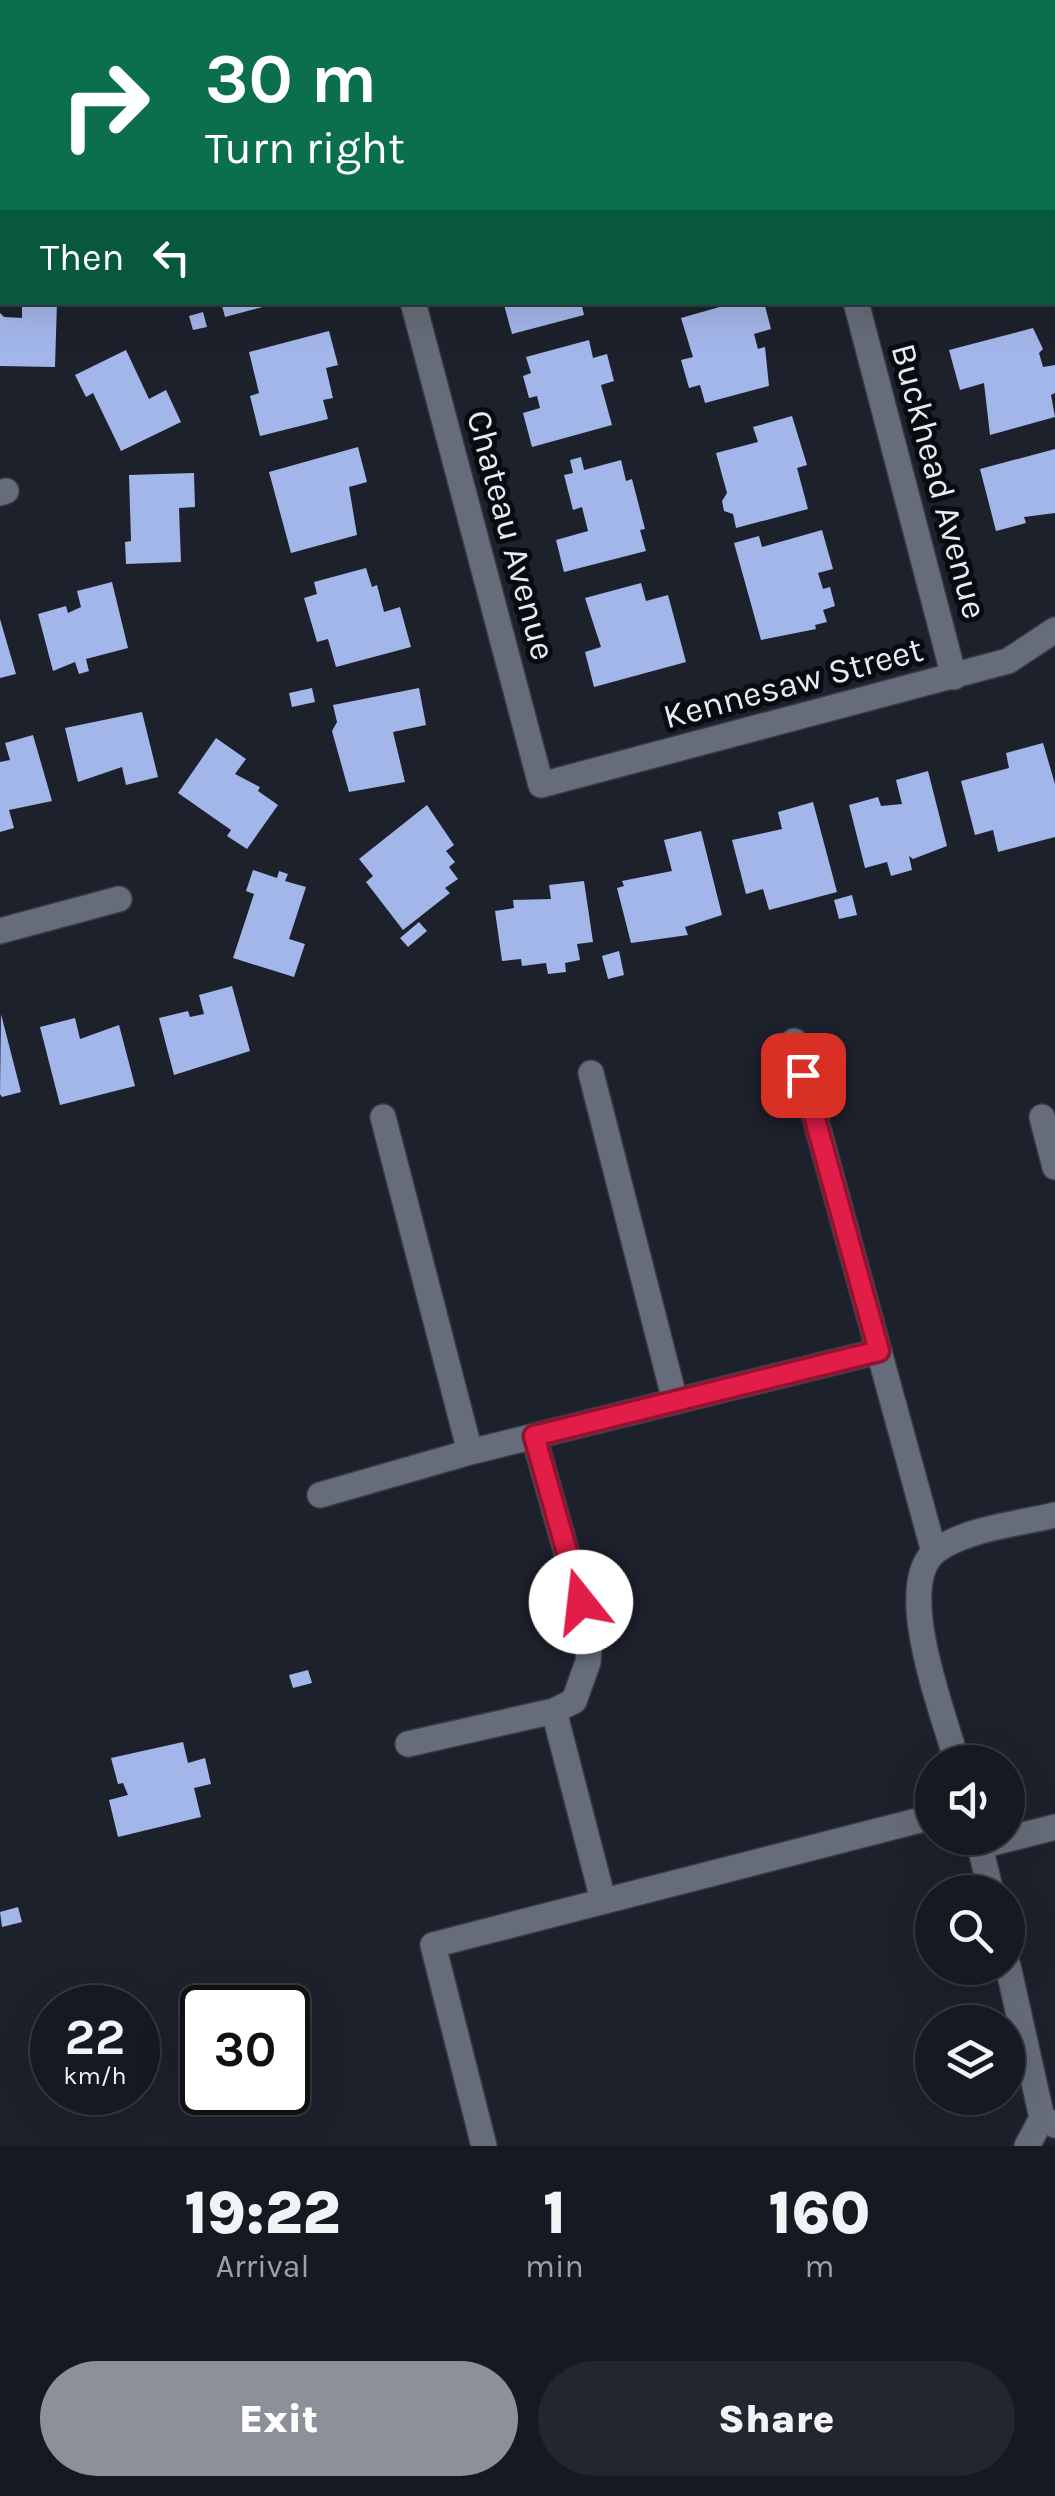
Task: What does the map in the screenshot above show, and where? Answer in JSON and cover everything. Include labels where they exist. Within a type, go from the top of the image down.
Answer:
[{"type":"street","name":"Chateau Avenue","points":[[414,305],[542,785]]},
{"type":"street","name":"Buckhead Avenue","points":[[857,305],[954,677]]},
{"type":"street","name":"Kennesaw Street","points":[[542,785],[1008,661],[1055,630]]},
{"type":"street","points":[[0,931],[119,899]]},
{"type":"street","points":[[794,1040],[934,1552]]},
{"type":"street","points":[[591,1073],[675,1401]]},
{"type":"street","points":[[382,1117],[470,1452]]},
{"type":"street","points":[[1042,1117],[1055,1166]]},
{"type":"street","points":[[320,1495],[470,1452],[879,1351]]},
{"type":"street","points":[[408,1744],[554,1711],[574,1702],[588,1662],[590,1635],[534,1436]]},
{"type":"street","points":[[952,1745],[917,1612],[918,1580],[934,1552],[958,1539],[1055,1514]]},
{"type":"street","points":[[554,1711],[603,1900]]},
{"type":"street","points":[[484,2146],[433,1945],[915,1821]]},
{"type":"street","points":[[1025,1832],[1055,1826]]},
{"type":"street","points":[[1013,1985],[1048,2122],[1027,2146]]},
{"type":"building","points":[[22,305],[57,305],[55,367],[0,366],[0,313],[4,317],[22,318]]},
{"type":"building","points":[[222,305],[270,305],[225,317]]},
{"type":"building","points":[[504,305],[582,305],[584,315],[512,334]]},
{"type":"building","points":[[726,305],[765,305],[771,329],[754,334],[758,349],[765,347],[769,386],[705,403],[700,385],[689,388],[681,360],[693,357],[681,318]]},
{"type":"building","points":[[203,312],[207,327],[193,330],[189,316]]},
{"type":"building","points":[[1033,328],[1043,349],[1039,353],[1043,367],[1055,365],[1055,393],[1051,395],[1055,417],[990,435],[984,383],[960,390],[949,350]]},
{"type":"building","points":[[329,331],[338,365],[326,368],[333,398],[323,400],[328,419],[260,436],[250,396],[259,393],[249,352]]},
{"type":"building","points":[[589,340],[593,358],[607,354],[614,381],[601,385],[612,425],[532,447],[523,413],[540,408],[537,396],[529,398],[523,376],[531,373],[526,357]]},
{"type":"building","points":[[126,350],[149,399],[166,390],[181,422],[121,451],[93,393],[86,397],[75,375]]},
{"type":"building","points":[[792,416],[807,465],[797,468],[808,509],[736,528],[733,514],[724,511],[722,501],[727,493],[716,453],[758,442],[753,427]]},
{"type":"building","points":[[358,447],[367,482],[349,487],[357,535],[291,553],[269,472]]},
{"type":"building","points":[[1055,449],[1055,513],[1024,517],[1026,523],[996,531],[980,469]]},
{"type":"building","points":[[581,457],[584,470],[621,460],[626,481],[632,479],[645,529],[640,530],[646,551],[564,572],[556,540],[588,531],[582,507],[573,510],[564,475],[573,473],[570,460]]},
{"type":"building","points":[[194,473],[195,507],[179,508],[181,562],[126,564],[125,542],[131,541],[129,475]]},
{"type":"building","points":[[822,530],[833,569],[818,573],[823,589],[830,587],[835,606],[823,610],[827,622],[815,625],[816,629],[761,640],[734,543],[759,536],[762,547]]},
{"type":"building","points":[[366,568],[372,587],[377,585],[384,612],[400,607],[411,647],[336,667],[328,639],[317,642],[304,598],[317,594],[314,582]]},
{"type":"building","points":[[112,582],[128,648],[86,659],[89,671],[79,674],[75,662],[53,671],[38,614],[66,606],[68,613],[81,607],[77,591]]},
{"type":"building","points":[[641,583],[646,601],[668,595],[686,662],[594,687],[585,652],[601,647],[585,598]]},
{"type":"building","points":[[0,619],[16,674],[0,678]]},
{"type":"building","points":[[312,688],[315,702],[292,707],[289,693]]},
{"type":"building","points":[[419,688],[426,725],[393,732],[405,782],[349,792],[332,731],[337,722],[333,705]]},
{"type":"building","points":[[142,712],[158,777],[126,785],[122,767],[78,782],[65,728]]},
{"type":"building","points":[[33,735],[52,801],[9,810],[14,828],[0,832],[0,762],[10,760],[5,743]]},
{"type":"building","points":[[216,738],[246,759],[235,774],[260,787],[258,791],[278,805],[247,849],[227,836],[231,830],[178,793]]},
{"type":"building","points":[[1043,743],[1055,784],[1055,837],[998,852],[993,830],[975,835],[961,781],[1009,768],[1006,753]]},
{"type":"building","points":[[928,771],[947,846],[913,859],[909,856],[912,870],[891,876],[887,862],[865,868],[849,805],[878,797],[881,806],[902,804],[896,780]]},
{"type":"building","points":[[813,802],[837,892],[769,910],[763,889],[746,894],[732,840],[782,829],[778,812]]},
{"type":"building","points":[[427,805],[454,845],[446,851],[455,862],[449,867],[458,879],[445,888],[450,893],[403,930],[366,882],[373,876],[359,859]]},
{"type":"building","points":[[701,831],[722,915],[685,927],[688,935],[631,943],[617,888],[624,886],[622,881],[672,871],[664,840]]},
{"type":"building","points":[[253,870],[277,878],[279,871],[288,874],[285,881],[306,887],[289,939],[305,944],[294,977],[233,958],[254,894],[246,891]]},
{"type":"building","points":[[584,881],[593,942],[577,944],[580,960],[565,963],[566,972],[548,974],[546,963],[522,966],[521,959],[502,961],[495,911],[514,908],[513,900],[551,899],[549,885]]},
{"type":"building","points":[[852,895],[857,915],[839,919],[834,900]]},
{"type":"building","points":[[419,922],[427,931],[408,947],[400,938]]},
{"type":"building","points":[[619,951],[624,975],[608,979],[602,956]]},
{"type":"building","points":[[232,986],[250,1051],[174,1075],[159,1018],[188,1011],[190,1017],[204,1014],[199,995]]},
{"type":"building","points":[[1,1014],[21,1092],[2,1097],[0,1094]]},
{"type":"building","points":[[75,1018],[80,1039],[119,1025],[135,1086],[60,1105],[40,1027]]},
{"type":"building","points":[[308,1670],[312,1683],[293,1688],[289,1675]]},
{"type":"building","points":[[183,1742],[188,1763],[205,1758],[211,1784],[194,1788],[201,1817],[118,1837],[109,1800],[128,1795],[123,1783],[118,1784],[111,1758]]},
{"type":"building","points":[[18,1907],[22,1922],[2,1927],[0,1912]]},
{"type":"route","points":[[581,1602],[534,1436],[879,1351],[803,1075]]}]
